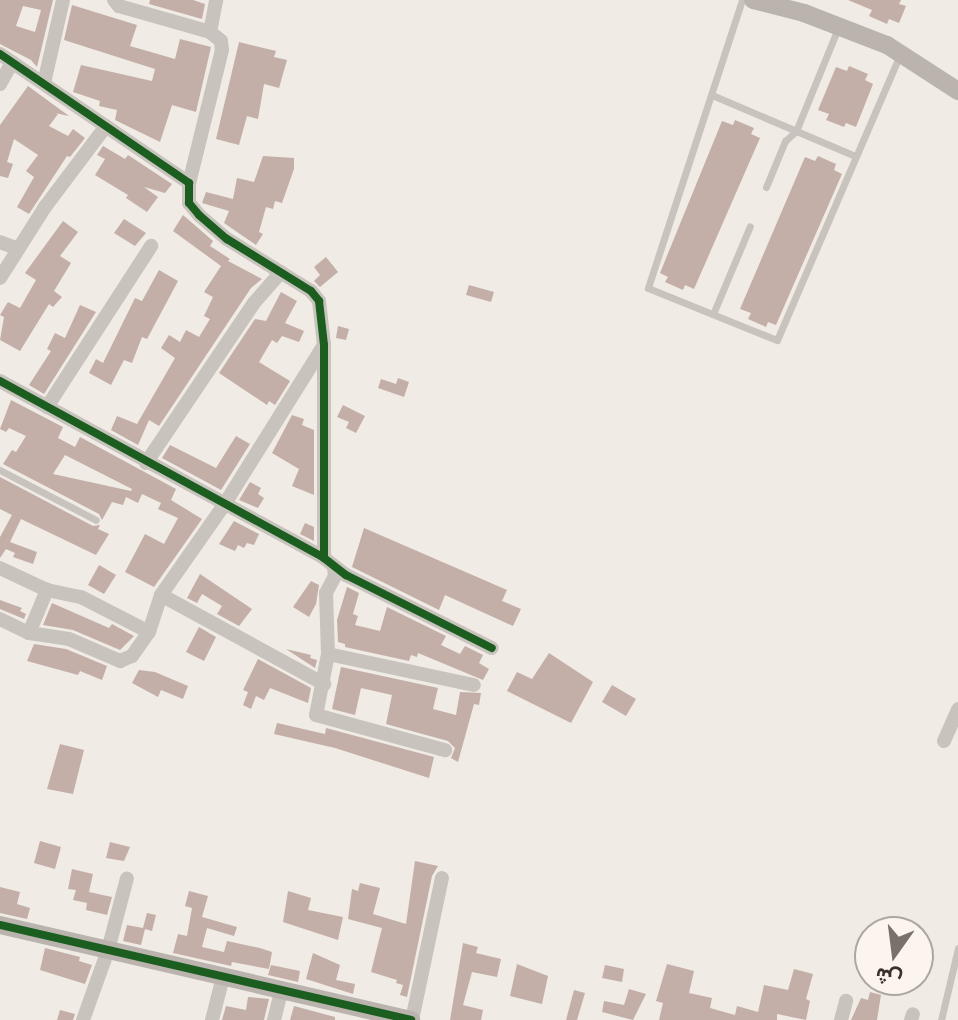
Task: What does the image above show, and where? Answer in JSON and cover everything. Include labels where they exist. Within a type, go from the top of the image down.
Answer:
[{"type":"street","points":[[44,83],[63,0]]},
{"type":"street","points":[[114,0],[119,6],[210,32],[221,41],[222,50],[189,183],[189,203],[227,239],[311,291],[319,301],[324,345],[329,563],[335,576],[326,593],[328,654],[316,715],[445,750]]},
{"type":"street","points":[[210,32],[216,0]]},
{"type":"street","points":[[753,0],[839,26],[901,52],[958,91]]},
{"type":"street","points":[[0,84],[6,58],[189,183]]},
{"type":"street","points":[[0,278],[106,126]]},
{"type":"street","points":[[0,242],[18,249]]},
{"type":"street","points":[[47,407],[151,246]]},
{"type":"street","points":[[146,463],[254,303],[281,272]]},
{"type":"street","points":[[0,619],[29,633],[69,639],[120,661],[132,656],[149,632],[161,595],[224,505],[324,345]]},
{"type":"street","points":[[0,381],[329,563],[492,648]]},
{"type":"street","points":[[0,568],[47,590],[81,597],[149,632]]},
{"type":"street","points":[[29,633],[47,590]]},
{"type":"street","points":[[161,595],[324,684]]},
{"type":"street","points":[[328,654],[474,685]]},
{"type":"street","points":[[944,741],[958,709]]},
{"type":"street","points":[[83,1020],[108,950],[127,878]]},
{"type":"street","points":[[0,925],[412,1020],[442,878]]},
{"type":"street","points":[[212,1020],[223,977]]},
{"type":"street","points":[[274,1020],[282,989]]},
{"type":"street","points":[[841,1020],[846,1001]]},
{"type":"lane","points":[[742,0],[648,288],[777,340],[901,52]]},
{"type":"lane","points":[[766,187],[785,141],[796,131],[839,26]]},
{"type":"lane","points":[[712,95],[855,156]]},
{"type":"lane","points":[[713,314],[750,226]]},
{"type":"lane","points":[[0,470],[96,520]]},
{"type":"lane","points":[[941,1020],[958,948]]},
{"type":"building","points":[[0,0],[53,0],[37,67],[31,60],[0,44]],"holes":[[[23,6],[41,10],[35,32],[16,26]]]},
{"type":"building","points":[[150,0],[193,0],[205,4],[202,19],[149,4]]},
{"type":"building","points":[[848,0],[901,0],[899,4],[906,6],[899,23],[889,19],[887,24],[869,16],[872,10]]},
{"type":"building","points":[[72,5],[137,25],[130,46],[175,59],[180,39],[211,47],[196,112],[172,105],[160,142],[115,120],[117,110],[99,106],[100,101],[73,92],[81,65],[152,81],[155,69],[64,40]]},
{"type":"building","points":[[239,42],[276,51],[274,57],[287,60],[279,88],[264,84],[258,119],[247,116],[239,145],[216,139]]},
{"type":"building","points":[[849,66],[868,74],[865,80],[873,84],[856,127],[846,123],[844,127],[826,120],[829,114],[818,110],[836,67],[847,71]]},
{"type":"building","points":[[28,86],[69,116],[55,113],[58,114],[49,126],[68,136],[73,129],[85,138],[70,157],[67,156],[29,214],[17,207],[34,177],[26,171],[38,155],[14,139],[7,162],[13,164],[8,178],[0,176],[0,125]]},
{"type":"building","points":[[735,120],[754,128],[751,134],[760,138],[694,289],[685,285],[683,290],[665,282],[668,277],[660,273],[722,121],[733,125]]},
{"type":"building","points":[[103,146],[125,159],[128,155],[172,184],[165,193],[144,187],[158,197],[147,212],[126,198],[128,195],[95,175],[105,159],[97,155]]},
{"type":"building","points":[[263,156],[294,158],[294,169],[282,203],[275,201],[273,209],[266,207],[259,232],[263,234],[256,245],[224,223],[229,211],[202,203],[206,192],[233,199],[237,178],[254,182]]},
{"type":"building","points":[[818,156],[836,164],[834,170],[842,174],[776,325],[768,322],[766,327],[748,319],[751,313],[740,309],[805,157],[815,161]]},
{"type":"building","points":[[183,215],[213,241],[210,246],[230,259],[228,261],[262,279],[251,288],[159,426],[149,420],[138,445],[111,430],[117,416],[137,424],[175,358],[161,348],[169,335],[180,342],[186,330],[199,337],[210,319],[204,316],[213,297],[204,292],[221,266],[173,231]]},
{"type":"building","points":[[124,219],[146,233],[135,246],[114,233]]},
{"type":"building","points":[[63,221],[78,232],[60,256],[71,263],[54,291],[62,297],[53,307],[49,304],[20,351],[0,340],[4,317],[0,315],[8,302],[20,308],[36,280],[25,273]]},
{"type":"building","points":[[326,257],[338,272],[320,287],[314,281],[320,275],[314,267]]},
{"type":"building","points":[[159,270],[178,281],[147,339],[142,337],[132,363],[124,360],[111,385],[89,373],[96,359],[103,363],[135,298],[142,301]]},
{"type":"building","points":[[469,285],[494,292],[491,302],[466,295]]},
{"type":"building","points":[[281,292],[297,301],[285,323],[304,331],[299,342],[282,336],[277,343],[272,340],[259,362],[290,381],[275,405],[269,401],[267,405],[219,373],[255,319],[266,321]]},
{"type":"building","points":[[80,305],[96,312],[44,394],[29,385],[51,351],[47,349],[55,333],[65,338]]},
{"type":"building","points":[[338,326],[349,329],[346,340],[336,338]]},
{"type":"building","points":[[398,378],[409,382],[404,397],[378,388],[381,379],[396,384]]},
{"type":"building","points":[[11,400],[63,427],[58,438],[75,447],[80,437],[176,489],[171,500],[202,519],[154,587],[125,572],[145,534],[164,544],[178,518],[158,509],[161,503],[142,494],[138,503],[126,497],[123,505],[112,502],[102,520],[99,514],[3,464],[12,450],[16,452],[26,436],[9,428],[6,432],[0,429]],"holes":[[[65,455],[131,491],[53,474]]]},
{"type":"building","points":[[343,405],[365,416],[356,433],[346,428],[349,422],[337,417]]},
{"type":"building","points":[[292,415],[304,419],[302,425],[314,430],[314,495],[292,486],[299,469],[272,453]]},
{"type":"building","points":[[236,436],[250,444],[221,490],[162,458],[170,445],[216,468]]},
{"type":"building","points":[[0,477],[93,526],[100,525],[98,529],[109,534],[96,555],[21,519],[10,542],[37,552],[33,564],[13,557],[15,553],[6,549],[0,558],[0,537],[12,515],[0,509]]},
{"type":"building","points":[[250,482],[261,488],[258,494],[264,498],[258,508],[239,500]]},
{"type":"building","points":[[234,521],[259,534],[254,545],[247,543],[244,548],[238,545],[235,551],[219,544]]},
{"type":"building","points":[[305,523],[314,527],[314,541],[300,534]]},
{"type":"building","points":[[364,528],[507,590],[502,601],[521,609],[513,626],[445,595],[439,610],[352,567]]},
{"type":"building","points":[[99,565],[116,575],[104,594],[88,585]]},
{"type":"building","points":[[200,574],[252,609],[239,626],[217,614],[222,606],[202,594],[197,603],[187,598]]},
{"type":"building","points":[[311,581],[319,585],[316,604],[309,617],[293,607]]},
{"type":"building","points":[[347,587],[359,593],[353,614],[358,616],[355,625],[380,631],[387,607],[446,636],[441,645],[460,654],[465,646],[483,655],[479,663],[489,669],[483,680],[418,653],[417,657],[411,655],[409,661],[345,647],[345,644],[338,642],[337,620]]},
{"type":"building","points":[[0,600],[22,608],[20,611],[26,614],[24,619],[0,609]]},
{"type":"building","points":[[52,603],[109,628],[112,624],[134,636],[120,650],[73,630],[43,625]]},
{"type":"building","points":[[199,627],[216,637],[204,661],[186,652]]},
{"type":"building","points":[[34,644],[66,649],[107,666],[102,680],[80,671],[78,675],[27,661]]},
{"type":"building","points":[[286,649],[311,655],[310,658],[317,660],[315,668]]},
{"type":"building","points":[[549,653],[593,682],[571,723],[507,691],[517,672],[532,679]]},
{"type":"building","points":[[258,659],[311,688],[308,703],[270,688],[264,700],[256,696],[251,709],[243,705],[248,692],[243,690]]},
{"type":"building","points":[[341,667],[438,688],[433,709],[456,715],[460,692],[481,693],[479,705],[474,704],[458,762],[451,758],[455,748],[448,741],[386,724],[392,695],[361,688],[355,715],[332,709]]},
{"type":"building","points":[[139,670],[155,672],[188,686],[183,699],[161,690],[158,697],[132,683]]},
{"type":"building","points":[[612,685],[636,699],[626,716],[602,702]]},
{"type":"building","points":[[277,723],[325,734],[326,728],[434,757],[429,778],[335,748],[274,734]]},
{"type":"building","points":[[60,744],[84,750],[73,794],[47,789]]},
{"type":"building","points":[[40,841],[61,847],[55,869],[34,863]]},
{"type":"building","points":[[110,842],[130,847],[124,861],[106,858]]},
{"type":"building","points":[[415,861],[438,866],[432,876],[407,997],[400,995],[403,985],[396,983],[397,980],[371,972],[382,928],[348,919],[352,889],[358,891],[360,883],[380,888],[373,914],[406,924]]},
{"type":"building","points":[[72,869],[93,874],[89,892],[112,897],[107,915],[86,910],[87,903],[73,900],[76,890],[68,889]]},
{"type":"building","points":[[0,887],[20,892],[17,904],[30,908],[27,919],[0,913]]},
{"type":"building","points":[[189,891],[208,896],[202,917],[237,927],[234,936],[207,928],[202,947],[224,952],[227,941],[260,948],[272,952],[269,969],[232,962],[231,966],[173,953],[178,934],[187,936],[192,908],[185,906]]},
{"type":"building","points":[[288,891],[311,898],[308,910],[343,917],[338,940],[283,922]]},
{"type":"building","points":[[147,913],[156,915],[152,931],[145,929],[141,945],[123,941],[127,925],[143,928]]},
{"type":"building","points":[[463,943],[478,947],[476,953],[501,959],[497,977],[472,972],[463,1005],[483,1010],[481,1020],[450,1020]]},
{"type":"building","points":[[45,948],[80,957],[79,961],[92,965],[85,984],[40,970]]},
{"type":"building","points":[[313,953],[340,965],[336,980],[355,984],[353,994],[306,979]]},
{"type":"building","points":[[517,964],[548,976],[542,1004],[510,996]]},
{"type":"building","points":[[667,964],[694,971],[689,993],[712,998],[710,1008],[735,1015],[737,1006],[758,1012],[764,985],[788,990],[794,969],[813,974],[806,999],[810,1001],[806,1020],[777,1014],[777,1020],[659,1020],[663,1003],[656,1001]]},
{"type":"building","points":[[271,965],[300,971],[298,982],[268,975]]},
{"type":"building","points":[[605,965],[624,969],[622,982],[602,978]]},
{"type":"building","points":[[629,989],[646,994],[633,1020],[602,1012],[604,1001],[624,1005]]},
{"type":"building","points":[[574,990],[585,993],[577,1020],[566,1020]]},
{"type":"building","points":[[869,996],[881,996],[877,1020],[851,1020],[861,998],[868,1000]]},
{"type":"building","points":[[248,997],[269,999],[264,1020],[222,1020],[226,1006],[246,1010]]},
{"type":"building","points":[[294,1006],[335,1017],[335,1020],[290,1020]]},
{"type":"building","points":[[60,1010],[75,1014],[73,1020],[57,1020]]},
{"type":"cycle path","points":[[0,54],[189,183],[189,203],[199,215],[227,239],[311,291],[319,301],[324,345],[324,558]]},
{"type":"cycle path","points":[[0,381],[324,558],[346,575],[492,648]]},
{"type":"cycle path","points":[[0,925],[411,1020]]}]
